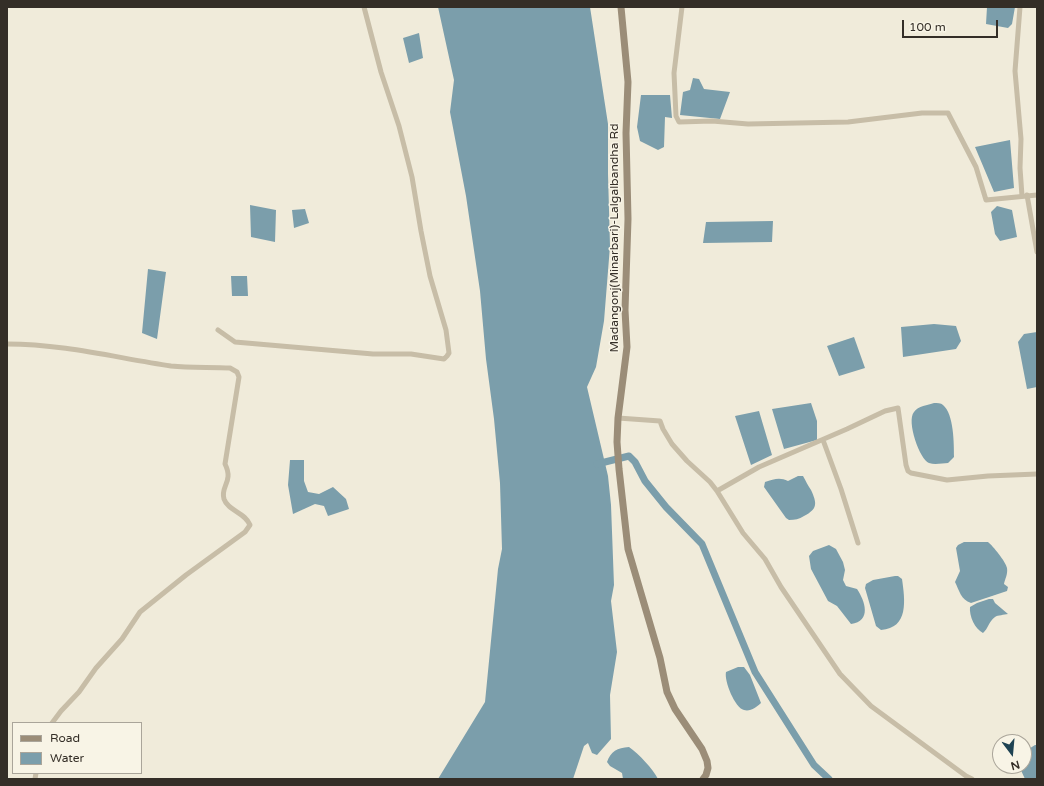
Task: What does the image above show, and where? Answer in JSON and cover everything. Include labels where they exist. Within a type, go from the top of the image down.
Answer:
[{"type":"main road","name":"Madangonj(Minarbari)-Lalgalbandha Rd","points":[[622,7],[628,82],[626,133],[628,219],[625,310],[627,347],[618,418],[617,442],[619,469],[628,549],[660,658],[667,692],[675,709],[702,749],[707,761],[708,768],[703,779]]},
{"type":"street","points":[[218,330],[235,342],[373,354],[411,354],[444,359],[449,352],[446,330],[430,276],[412,177],[399,126],[381,72],[364,7]]},
{"type":"street","points":[[682,7],[674,73],[676,116],[679,122],[712,121],[748,124],[848,122],[922,113],[948,113],[976,167],[986,200],[1037,195]]},
{"type":"street","points":[[1020,7],[1015,71],[1021,139],[1020,168],[1037,252]]},
{"type":"street","points":[[7,344],[27,344],[64,348],[173,366],[230,368],[234,369],[239,377],[225,464],[229,476],[223,494],[227,505],[248,519],[250,525],[245,532],[186,575],[140,612],[122,639],[96,668],[79,692],[53,722]]},
{"type":"street","points":[[717,491],[759,467],[823,440],[885,411],[898,408],[906,465],[908,471],[911,473],[947,480],[988,476],[1037,474]]},
{"type":"street","points":[[618,418],[660,421],[672,444],[717,491],[743,534],[765,559],[781,587],[840,674],[871,706],[972,779]]},
{"type":"street","points":[[823,440],[841,489],[858,543]]},
{"type":"water","points":[[438,7],[590,7],[608,124],[610,246],[604,321],[596,367],[587,387],[608,476],[611,505],[614,585],[611,601],[617,652],[610,695],[611,739],[597,755],[592,753],[588,743],[584,746],[573,779],[438,779],[485,702],[498,569],[502,549],[500,483],[480,291],[466,196],[450,112],[454,80]]},
{"type":"water","points":[[987,7],[1015,7],[1012,24],[1008,28],[986,24]]},
{"type":"water","points":[[419,33],[423,58],[409,63],[403,38]]},
{"type":"water","points":[[693,78],[699,79],[704,89],[730,92],[720,119],[680,115],[683,92],[690,90]]},
{"type":"water","points":[[641,95],[670,95],[672,118],[665,117],[664,147],[658,150],[640,141],[637,127]]},
{"type":"water","points":[[1010,140],[1014,188],[994,192],[975,147]]},
{"type":"water","points":[[250,205],[276,210],[275,242],[251,237]]},
{"type":"water","points":[[997,206],[1012,210],[1017,237],[1000,241],[995,234],[991,212]]},
{"type":"water","points":[[305,209],[309,223],[294,228],[292,210]]},
{"type":"water","points":[[773,221],[772,242],[703,243],[706,222]]},
{"type":"water","points":[[148,269],[166,272],[157,339],[142,333]]},
{"type":"water","points":[[231,276],[247,276],[248,296],[232,296]]},
{"type":"water","points":[[934,324],[956,326],[961,341],[956,349],[903,357],[901,327]]},
{"type":"water","points":[[1037,332],[1037,387],[1027,389],[1018,342],[1024,334]]},
{"type":"water","points":[[854,337],[865,368],[839,376],[827,346]]},
{"type":"water","points":[[811,403],[817,421],[817,440],[784,449],[772,409]]},
{"type":"water","points":[[934,403],[940,403],[947,409],[951,422],[954,457],[948,463],[929,463],[925,460],[915,440],[912,423],[914,412],[921,407]]},
{"type":"water","points":[[759,411],[772,455],[751,465],[735,416]]},
{"type":"water","points":[[290,460],[304,460],[304,481],[308,492],[319,494],[333,487],[346,499],[349,509],[328,516],[324,506],[315,504],[293,514],[288,485]]},
{"type":"water","points":[[798,476],[803,476],[811,490],[815,505],[812,511],[804,516],[789,520],[764,487],[765,482],[777,479],[788,481]]},
{"type":"water","points":[[964,542],[988,542],[993,547],[1002,558],[1007,568],[1004,584],[1008,587],[1007,591],[971,603],[965,600],[955,582],[960,571],[956,548]]},
{"type":"water","points":[[829,545],[836,549],[843,562],[845,570],[843,580],[846,586],[857,589],[862,599],[865,610],[862,619],[858,622],[851,624],[837,606],[828,601],[811,569],[809,556],[813,551]]},
{"type":"water","points":[[895,576],[902,579],[904,596],[903,612],[901,619],[897,624],[890,628],[881,630],[876,626],[865,588],[866,584],[873,580]]},
{"type":"water","points":[[989,599],[993,599],[995,603],[1008,614],[995,617],[983,633],[977,629],[973,622],[970,614],[970,607]]},
{"type":"water","points":[[738,667],[744,667],[750,675],[761,703],[751,710],[744,710],[737,704],[728,687],[726,672]]},
{"type":"water","points":[[1037,745],[1037,779],[1025,779],[1023,774],[1032,774],[1032,747]]},
{"type":"water","points":[[629,747],[645,762],[658,779],[623,779],[622,773],[610,766],[607,762],[610,755],[618,749]]},
{"type":"waterway","points":[[597,464],[629,456],[635,462],[645,481],[666,507],[702,544],[755,672],[814,765],[829,779]]}]
